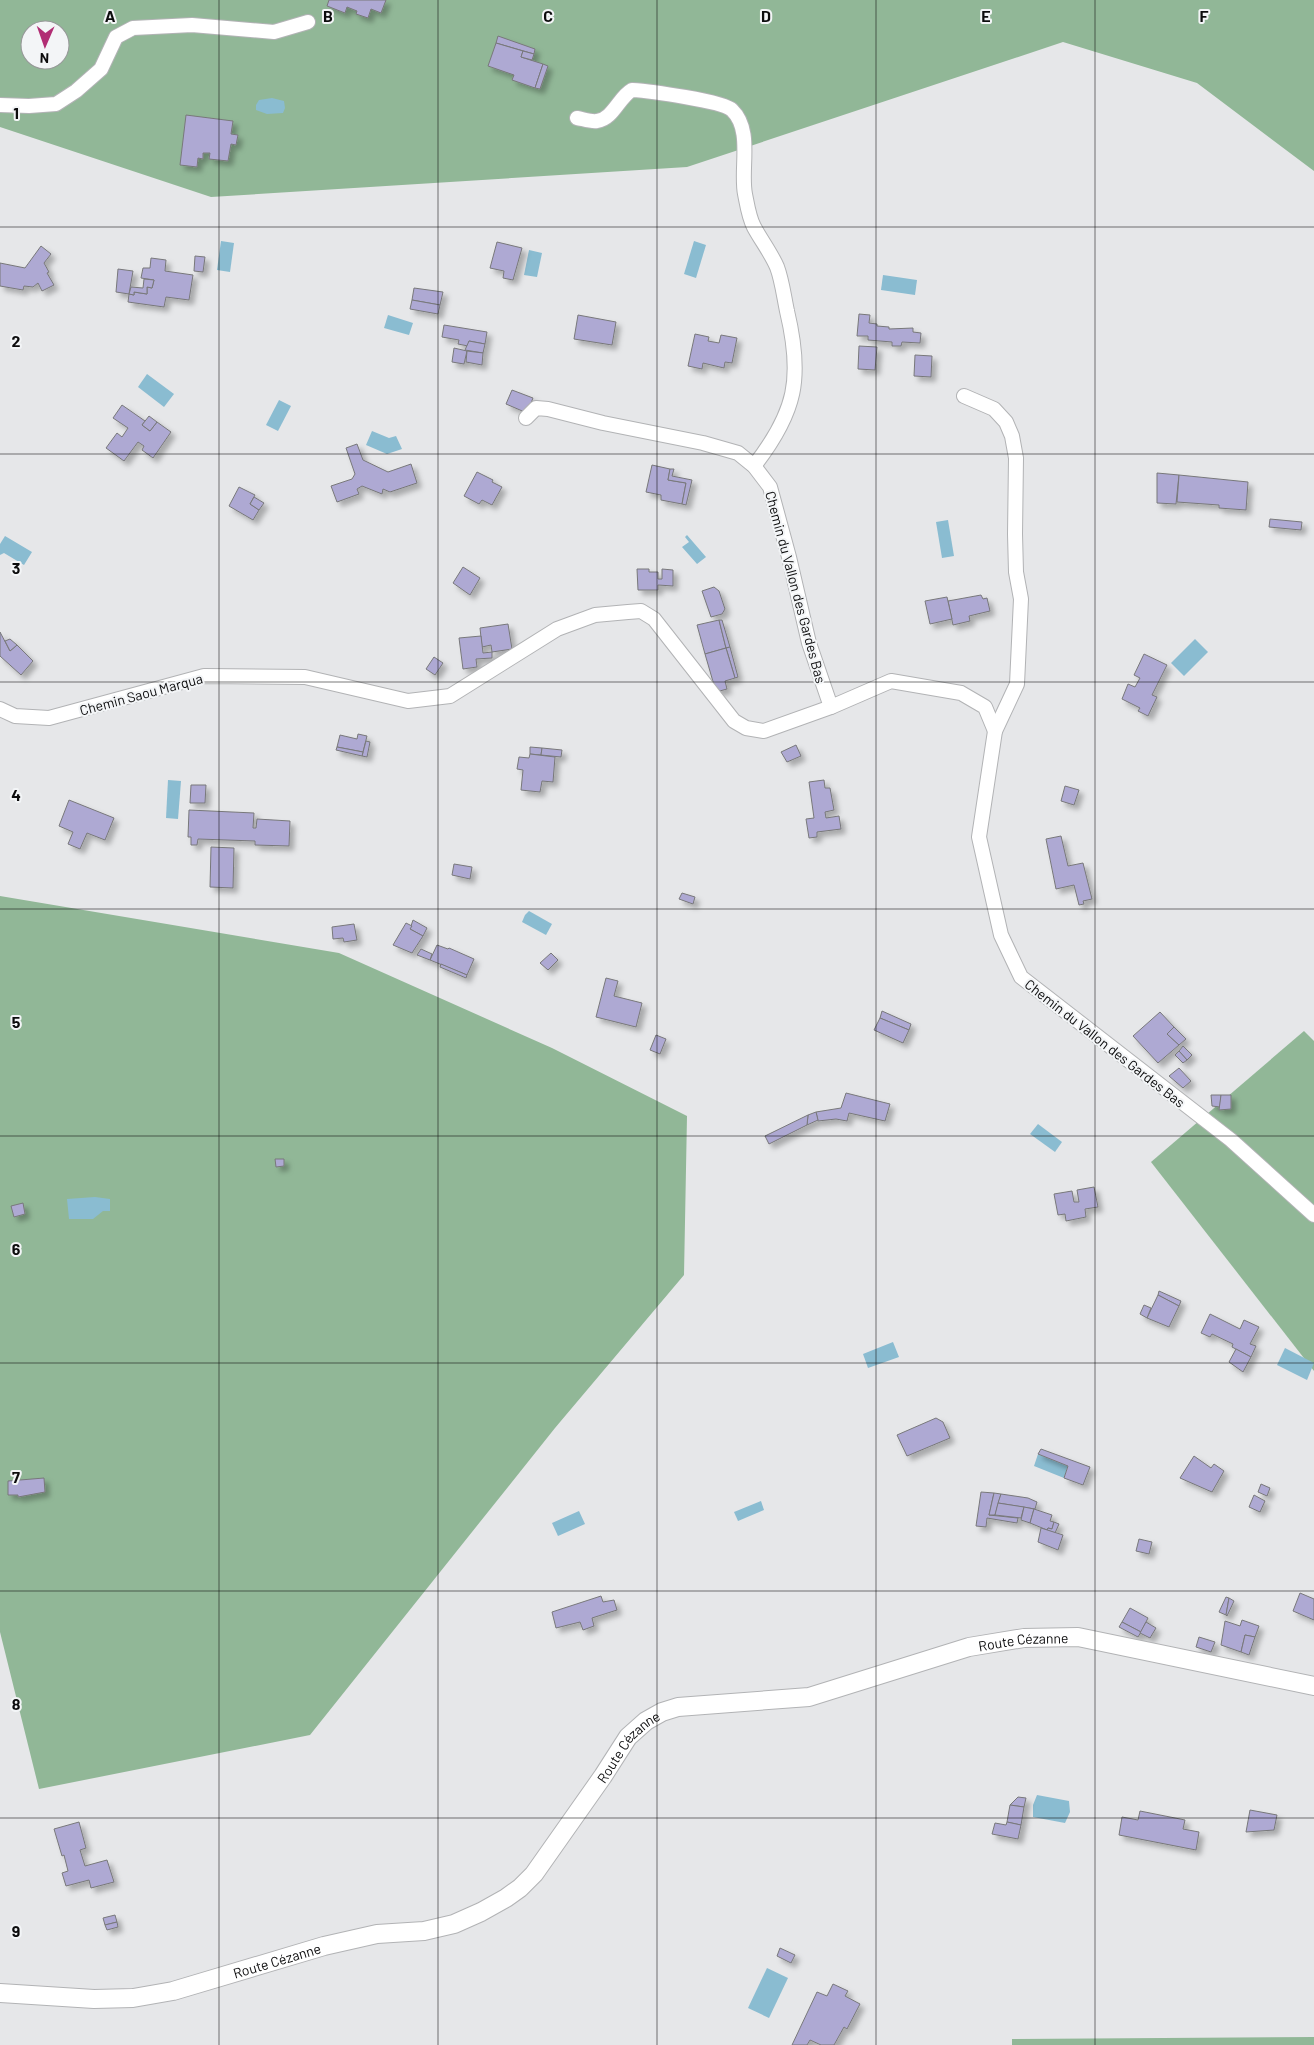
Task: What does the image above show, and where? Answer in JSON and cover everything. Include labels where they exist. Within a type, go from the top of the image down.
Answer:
[{"type":"street","points":[[0,105],[29,106],[56,104],[76,91],[101,69],[116,37],[133,28],[192,25],[274,32],[308,22]]},
{"type":"street","points":[[577,118],[597,121],[608,116],[627,92],[632,90],[718,103],[731,108],[739,118],[744,136],[745,192],[753,225],[777,267],[794,342],[796,378],[793,398],[786,418],[754,466]]},
{"type":"street","name":"Chemin du Vallon des Gardes Bas","points":[[964,396],[994,409],[1006,422],[1012,436],[1016,458],[1016,572],[1021,599],[1017,684],[995,731],[979,837],[1001,935],[1021,977],[1231,1140],[1314,1215]]},
{"type":"street","name":"Chemin du Vallon des Gardes Bas","points":[[526,418],[536,408],[548,408],[703,443],[738,453],[754,466],[770,487],[809,643],[831,707]]},
{"type":"street","name":"Chemin Saou Marqua","points":[[0,709],[15,716],[49,718],[204,676],[305,677],[408,701],[450,696],[556,629],[595,616],[641,611],[654,619],[734,721],[746,728],[764,731],[831,707]]},
{"type":"street","points":[[831,707],[891,681],[961,693],[985,706],[995,731]]},
{"type":"street","name":"Route Cézanne","points":[[0,1993],[94,1999],[133,1998],[173,1990],[324,1946],[377,1934],[424,1931],[454,1924],[481,1912],[520,1888],[534,1874],[628,1737],[646,1721],[662,1712],[678,1707],[809,1697],[969,1647],[1024,1638],[1078,1637],[1314,1686]]},
{"type":"green space","points":[[0,0],[1314,0],[1314,171],[1197,83],[1063,42],[687,167],[211,197],[0,127]]},
{"type":"green space","points":[[0,896],[339,953],[552,1048],[687,1116],[684,1275],[555,1428],[310,1735],[39,1789],[0,1632]]},
{"type":"green space","points":[[1304,1031],[1314,1041],[1314,1371],[1151,1162]]},
{"type":"green space","points":[[1314,2037],[1314,2045],[1012,2045],[1012,2039]]},
{"type":"water","points":[[272,98],[284,101],[285,108],[283,113],[267,114],[256,110],[259,100]]},
{"type":"water","points":[[221,241],[234,243],[230,272],[217,270]]},
{"type":"water","points":[[694,241],[706,245],[696,278],[684,274]]},
{"type":"water","points":[[529,250],[542,253],[537,277],[524,275]]},
{"type":"water","points":[[883,275],[917,280],[915,295],[881,290]]},
{"type":"water","points":[[388,315],[413,323],[409,335],[384,328]]},
{"type":"water","points":[[147,374],[174,394],[164,407],[138,387]]},
{"type":"water","points":[[279,400],[291,406],[278,431],[266,425]]},
{"type":"water","points":[[372,431],[389,438],[396,436],[402,449],[387,454],[366,445]]},
{"type":"water","points":[[948,520],[954,556],[942,558],[936,522]]},
{"type":"water","points":[[687,535],[706,557],[697,564],[682,547],[689,542],[685,537]]},
{"type":"water","points":[[5,536],[32,552],[24,565],[4,553],[0,555],[0,544]]},
{"type":"water","points":[[1195,639],[1208,652],[1184,676],[1171,663]]},
{"type":"water","points":[[168,780],[181,781],[178,819],[166,818]]},
{"type":"water","points":[[529,911],[552,924],[546,935],[522,922]]},
{"type":"water","points":[[1038,1124],[1062,1142],[1055,1152],[1030,1134]]},
{"type":"water","points":[[95,1197],[110,1199],[110,1211],[103,1211],[93,1219],[69,1219],[67,1199]]},
{"type":"water","points":[[893,1342],[899,1357],[868,1368],[863,1354]]},
{"type":"water","points":[[1285,1348],[1314,1363],[1307,1380],[1277,1365]]},
{"type":"water","points":[[1038,1454],[1068,1466],[1064,1478],[1034,1466]]},
{"type":"water","points":[[761,1501],[764,1510],[738,1521],[734,1512]]},
{"type":"water","points":[[579,1511],[585,1524],[558,1536],[552,1523]]},
{"type":"water","points":[[1037,1795],[1069,1801],[1070,1812],[1065,1823],[1033,1817],[1033,1805]]},
{"type":"water","points":[[767,1968],[788,1978],[769,2018],[748,2008]]},
{"type":"building","points":[[329,0],[386,0],[381,13],[371,9],[368,18],[356,14],[357,11],[347,7],[345,13],[327,6]]},
{"type":"building","points":[[498,36],[535,49],[534,54],[496,43]]},
{"type":"building","points":[[496,43],[523,51],[521,57],[543,64],[535,88],[512,80],[514,75],[488,66]]},
{"type":"building","points":[[523,51],[534,54],[532,60],[521,57]]},
{"type":"building","points":[[543,64],[548,66],[540,89],[535,88]]},
{"type":"building","points":[[186,115],[233,121],[231,134],[238,135],[236,145],[231,144],[228,161],[209,159],[210,153],[203,153],[203,159],[198,158],[197,167],[180,165]]},
{"type":"building","points":[[497,242],[522,248],[513,280],[503,278],[504,271],[490,268]]},
{"type":"building","points":[[41,246],[51,254],[44,263],[54,285],[42,291],[38,283],[33,287],[24,286],[23,290],[0,286],[0,263],[25,268]]},
{"type":"building","points":[[195,256],[205,257],[203,272],[194,271]]},
{"type":"building","points":[[151,258],[166,260],[165,271],[193,275],[189,300],[166,297],[164,307],[128,302],[129,294],[134,295],[134,292],[147,294],[147,287],[152,288],[154,280],[141,278],[143,268],[150,268]]},
{"type":"building","points":[[118,269],[133,271],[129,294],[116,292]]},
{"type":"building","points":[[144,279],[154,280],[152,288],[147,287],[147,294],[134,292],[134,295],[129,294],[131,287],[143,288]]},
{"type":"building","points":[[414,288],[443,292],[440,305],[412,300]]},
{"type":"building","points":[[412,300],[440,305],[438,314],[410,309]]},
{"type":"building","points":[[859,314],[870,315],[869,323],[877,324],[877,326],[889,327],[889,329],[913,328],[913,332],[921,333],[920,343],[902,342],[901,346],[892,346],[892,342],[868,340],[868,336],[857,336]]},
{"type":"building","points":[[578,315],[616,322],[612,345],[574,339]]},
{"type":"building","points":[[444,325],[487,332],[485,344],[469,341],[468,346],[458,344],[459,340],[442,337]]},
{"type":"building","points":[[695,334],[709,337],[708,341],[719,343],[721,335],[737,338],[732,363],[725,362],[724,368],[703,363],[702,369],[688,366]]},
{"type":"building","points":[[469,341],[485,344],[483,353],[465,350]]},
{"type":"building","points":[[859,346],[877,347],[875,370],[858,369]]},
{"type":"building","points":[[454,348],[467,351],[464,364],[452,362]]},
{"type":"building","points":[[467,351],[483,353],[482,365],[466,362]]},
{"type":"building","points":[[915,355],[932,356],[931,377],[914,376]]},
{"type":"building","points":[[512,390],[533,398],[527,413],[506,404]]},
{"type":"building","points":[[122,405],[145,421],[142,425],[150,431],[157,422],[171,432],[153,458],[142,450],[144,446],[138,442],[124,461],[106,448],[117,433],[122,437],[128,428],[113,418]]},
{"type":"building","points":[[149,416],[157,422],[150,431],[142,425]]},
{"type":"building","points":[[357,444],[363,460],[388,472],[411,464],[417,483],[390,492],[383,489],[382,494],[362,486],[357,489],[359,494],[337,502],[331,486],[352,479],[355,474],[346,448]]},
{"type":"building","points":[[652,465],[670,469],[668,480],[686,483],[682,504],[661,500],[661,495],[646,492]]},
{"type":"building","points":[[670,469],[674,469],[672,476],[692,480],[686,505],[682,504],[686,483],[668,480]]},
{"type":"building","points":[[477,472],[502,487],[492,505],[482,500],[479,504],[464,496]]},
{"type":"building","points":[[1157,473],[1179,475],[1176,504],[1157,503]]},
{"type":"building","points":[[1179,475],[1248,482],[1246,510],[1219,508],[1219,505],[1177,502]]},
{"type":"building","points":[[239,487],[255,495],[250,504],[259,510],[253,520],[229,506]]},
{"type":"building","points":[[254,497],[264,503],[259,510],[250,504]]},
{"type":"building","points":[[1270,519],[1302,522],[1301,530],[1269,527]]},
{"type":"building","points":[[463,567],[480,578],[470,595],[453,583]]},
{"type":"building","points":[[637,569],[649,569],[649,572],[658,572],[658,579],[662,579],[662,569],[673,570],[673,586],[658,585],[658,590],[638,590]]},
{"type":"building","points":[[714,587],[719,591],[725,609],[722,614],[711,617],[702,591]]},
{"type":"building","points":[[981,595],[983,599],[987,598],[990,611],[969,616],[970,621],[953,625],[948,601]]},
{"type":"building","points":[[947,597],[952,619],[930,624],[925,601]]},
{"type":"building","points":[[719,620],[726,648],[705,654],[697,625]]},
{"type":"building","points":[[719,620],[722,620],[730,647],[726,648]]},
{"type":"building","points":[[508,624],[512,649],[492,652],[491,645],[482,647],[480,628]]},
{"type":"building","points":[[0,632],[10,651],[17,645],[33,661],[21,675],[0,656]]},
{"type":"building","points":[[481,636],[483,653],[492,652],[492,658],[476,659],[477,667],[463,669],[459,638]]},
{"type":"building","points":[[10,639],[17,645],[10,651],[5,641]]},
{"type":"building","points":[[730,647],[738,677],[735,678],[726,648]]},
{"type":"building","points":[[726,648],[735,678],[725,681],[727,689],[716,692],[705,654]]},
{"type":"building","points":[[1144,654],[1167,665],[1152,695],[1157,697],[1148,716],[1138,711],[1140,708],[1122,699],[1128,684],[1135,687],[1140,678],[1134,675]]},
{"type":"building","points":[[434,657],[443,663],[435,675],[426,669]]},
{"type":"building","points":[[358,734],[367,736],[363,752],[337,747],[340,735],[357,739]]},
{"type":"building","points":[[366,741],[370,742],[367,757],[362,756]]},
{"type":"building","points":[[796,745],[801,756],[787,762],[781,752]]},
{"type":"building","points":[[337,747],[363,752],[362,756],[336,750]]},
{"type":"building","points":[[530,747],[542,748],[541,755],[530,754]]},
{"type":"building","points":[[542,748],[562,750],[561,757],[541,755]]},
{"type":"building","points":[[530,754],[555,757],[553,782],[542,781],[540,792],[521,790],[523,770],[517,769],[519,757],[529,758]]},
{"type":"building","points":[[824,780],[825,788],[830,788],[834,810],[825,812],[826,818],[839,816],[841,829],[817,832],[817,837],[809,838],[806,819],[814,818],[809,782]]},
{"type":"building","points":[[191,785],[206,785],[205,803],[190,803]]},
{"type":"building","points":[[1065,786],[1079,790],[1074,805],[1061,801]]},
{"type":"building","points":[[69,800],[114,818],[105,840],[87,833],[80,849],[68,844],[73,832],[59,826]]},
{"type":"building","points":[[189,810],[254,813],[253,828],[256,828],[257,819],[290,821],[289,846],[255,845],[255,841],[198,839],[197,845],[191,845],[191,837],[188,837]]},
{"type":"building","points":[[1061,836],[1068,866],[1083,863],[1092,899],[1083,901],[1084,904],[1079,905],[1074,885],[1056,889],[1046,839]]},
{"type":"building","points":[[211,847],[234,848],[233,888],[210,887]]},
{"type":"building","points":[[454,864],[472,867],[470,879],[452,875]]},
{"type":"building","points":[[682,893],[695,897],[693,904],[679,899]]},
{"type":"building","points":[[413,920],[427,928],[423,936],[410,929]]},
{"type":"building","points":[[406,923],[412,926],[410,929],[423,936],[412,953],[393,945]]},
{"type":"building","points":[[354,924],[357,940],[344,942],[343,938],[333,939],[332,927]]},
{"type":"building","points":[[437,945],[474,959],[467,975],[430,960]]},
{"type":"building","points":[[421,949],[432,954],[430,960],[417,955]]},
{"type":"building","points":[[551,953],[558,960],[548,970],[540,963]]},
{"type":"building","points":[[441,964],[467,975],[466,978],[440,967]]},
{"type":"building","points":[[606,978],[618,981],[614,996],[642,1003],[636,1027],[596,1017]]},
{"type":"building","points":[[882,1011],[911,1024],[909,1030],[880,1018]]},
{"type":"building","points":[[1160,1012],[1174,1027],[1167,1034],[1179,1045],[1158,1063],[1133,1036]]},
{"type":"building","points":[[880,1018],[909,1030],[903,1043],[874,1030]]},
{"type":"building","points":[[1174,1027],[1186,1039],[1179,1045],[1167,1034]]},
{"type":"building","points":[[656,1035],[666,1039],[660,1054],[650,1050]]},
{"type":"building","points":[[1183,1046],[1192,1055],[1187,1060],[1179,1051]]},
{"type":"building","points":[[1179,1051],[1187,1060],[1183,1063],[1175,1055]]},
{"type":"building","points":[[1179,1068],[1191,1081],[1183,1088],[1169,1076]]},
{"type":"building","points":[[846,1093],[890,1104],[885,1121],[849,1113],[847,1121],[836,1119],[818,1121],[816,1112],[841,1108]]},
{"type":"building","points":[[1211,1095],[1221,1095],[1220,1107],[1212,1106]]},
{"type":"building","points":[[1221,1095],[1231,1095],[1231,1109],[1219,1110]]},
{"type":"building","points":[[816,1112],[818,1120],[807,1125],[808,1115]]},
{"type":"building","points":[[808,1115],[807,1125],[769,1144],[765,1136]]},
{"type":"building","points":[[275,1159],[284,1159],[284,1166],[276,1167]]},
{"type":"building","points":[[1094,1187],[1098,1207],[1085,1209],[1086,1217],[1066,1221],[1065,1214],[1058,1215],[1054,1194],[1072,1191],[1074,1202],[1079,1202],[1077,1190]]},
{"type":"building","points":[[23,1203],[25,1214],[14,1217],[11,1206]]},
{"type":"building","points":[[1159,1291],[1181,1301],[1179,1306],[1158,1295]]},
{"type":"building","points":[[1158,1295],[1179,1306],[1169,1327],[1147,1318]]},
{"type":"building","points":[[1144,1305],[1151,1308],[1147,1318],[1140,1314]]},
{"type":"building","points":[[1210,1314],[1240,1329],[1244,1320],[1259,1327],[1250,1344],[1256,1346],[1251,1357],[1232,1347],[1233,1344],[1212,1334],[1210,1337],[1201,1333]]},
{"type":"building","points":[[1236,1349],[1251,1357],[1243,1372],[1229,1362]]},
{"type":"building","points":[[936,1418],[943,1422],[950,1438],[907,1456],[897,1435]]},
{"type":"building","points":[[1041,1449],[1090,1467],[1083,1485],[1064,1478],[1068,1466],[1038,1454]]},
{"type":"building","points":[[1194,1456],[1211,1468],[1214,1464],[1224,1471],[1212,1492],[1180,1478]]},
{"type":"building","points":[[44,1478],[45,1492],[18,1497],[18,1495],[8,1495],[8,1481]]},
{"type":"building","points":[[1261,1484],[1270,1488],[1267,1496],[1258,1492]]},
{"type":"building","points":[[981,1492],[994,1493],[989,1515],[1018,1518],[1017,1523],[987,1518],[986,1527],[976,1526]]},
{"type":"building","points":[[994,1493],[1001,1494],[995,1515],[989,1515]]},
{"type":"building","points":[[1001,1494],[1028,1498],[1037,1502],[1035,1509],[998,1503]]},
{"type":"building","points":[[1254,1495],[1265,1501],[1260,1512],[1249,1507]]},
{"type":"building","points":[[998,1503],[1024,1507],[1021,1518],[995,1515]]},
{"type":"building","points":[[1024,1507],[1034,1509],[1030,1523],[1021,1520]]},
{"type":"building","points":[[1034,1509],[1052,1515],[1050,1521],[1054,1522],[1052,1529],[1048,1528],[1047,1530],[1030,1523]]},
{"type":"building","points":[[1054,1522],[1059,1524],[1055,1533],[1047,1530],[1048,1528],[1052,1529]]},
{"type":"building","points":[[1041,1528],[1063,1535],[1058,1550],[1038,1542]]},
{"type":"building","points":[[1139,1539],[1152,1542],[1149,1554],[1136,1551]]},
{"type":"building","points":[[1300,1593],[1314,1599],[1314,1620],[1293,1611]]},
{"type":"building","points":[[601,1596],[603,1602],[614,1600],[617,1610],[592,1618],[594,1626],[583,1630],[580,1622],[556,1628],[552,1612]]},
{"type":"building","points":[[1226,1597],[1229,1598],[1226,1615],[1219,1612]]},
{"type":"building","points":[[1229,1598],[1234,1601],[1227,1616],[1226,1615]]},
{"type":"building","points":[[1130,1608],[1148,1618],[1141,1632],[1122,1622]]},
{"type":"building","points":[[1242,1620],[1259,1626],[1255,1637],[1245,1635],[1241,1652],[1221,1645],[1225,1621],[1240,1626]]},
{"type":"building","points":[[1122,1622],[1141,1632],[1138,1637],[1119,1627]]},
{"type":"building","points":[[1146,1622],[1156,1628],[1150,1638],[1140,1633]]},
{"type":"building","points":[[1245,1635],[1255,1637],[1249,1655],[1241,1652]]},
{"type":"building","points":[[1199,1637],[1215,1642],[1211,1652],[1196,1647]]},
{"type":"building","points":[[1018,1797],[1026,1798],[1024,1807],[1010,1805]]},
{"type":"building","points":[[1010,1805],[1024,1807],[1021,1825],[1007,1822]]},
{"type":"building","points":[[1250,1810],[1277,1815],[1274,1830],[1246,1832]]},
{"type":"building","points":[[1140,1811],[1185,1820],[1183,1829],[1199,1832],[1196,1850],[1119,1835],[1122,1817],[1138,1820]]},
{"type":"building","points":[[79,1822],[86,1848],[80,1850],[85,1866],[107,1860],[114,1882],[91,1888],[89,1880],[66,1886],[62,1873],[68,1871],[54,1829]]},
{"type":"building","points":[[1007,1822],[1021,1825],[1018,1839],[992,1834],[995,1823],[1006,1825]]},
{"type":"building","points":[[115,1915],[117,1922],[105,1925],[103,1918]]},
{"type":"building","points":[[117,1922],[118,1927],[107,1930],[105,1925]]},
{"type":"building","points":[[780,1948],[795,1955],[791,1963],[777,1956]]},
{"type":"building","points":[[833,1984],[848,1991],[845,1996],[860,2004],[847,2029],[844,2027],[834,2045],[821,2045],[810,2040],[807,2045],[792,2045],[817,1992],[827,1996]]}]
